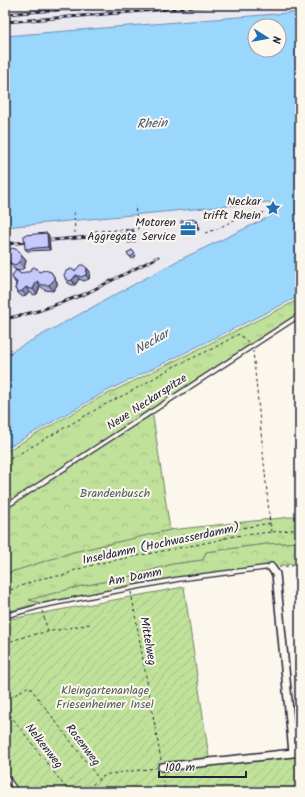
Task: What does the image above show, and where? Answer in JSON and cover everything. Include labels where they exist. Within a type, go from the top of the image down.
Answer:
[{"type":"street","points":[[5,10],[73,5]]},
{"type":"street","points":[[162,767],[293,753],[276,574],[271,567]]},
{"type":"lane","name":"Neue Neckarspitze","points":[[5,507],[300,315]]},
{"type":"lane","name":"Am Damm","points":[[5,616],[41,606],[179,579],[271,567]]},
{"type":"lane","points":[[5,776],[17,792]]},
{"type":"path","points":[[95,231],[138,229],[135,206]]},
{"type":"path","points":[[74,212],[76,233]]},
{"type":"path","points":[[205,233],[217,229],[236,219],[267,212]]},
{"type":"path","points":[[5,462],[175,366],[210,350],[239,334],[252,346],[271,532]]},
{"type":"path","points":[[224,539],[231,530],[270,523]]},
{"type":"path","name":"Inseldamm (Hochwasserdamm)","points":[[5,592],[39,579],[63,576],[75,570],[100,562],[224,539],[300,529]]},
{"type":"path","points":[[271,567],[300,565]]},
{"type":"path","name":"Mittelweg","points":[[131,588],[165,792]]},
{"type":"path","points":[[41,606],[48,631]]},
{"type":"path","points":[[5,643],[30,635],[90,624]]},
{"type":"path","points":[[5,650],[10,654],[5,658]]},
{"type":"path","name":"Rosenweg","points":[[5,701],[29,686],[99,779]]},
{"type":"path","name":"Nelkenweg","points":[[5,721],[11,716],[69,792]]},
{"type":"path","points":[[83,792],[105,775],[115,772],[162,767]]},
{"type":"shaded area","points":[[5,5],[300,5],[300,12],[5,36]]},
{"type":"shaded area","points":[[268,202],[276,206],[276,210],[269,217],[175,262],[5,355],[5,227]]},
{"type":"green space","points":[[300,299],[300,315],[5,507],[5,452],[99,398]]},
{"type":"green space","name":"Brandenbusch","points":[[152,410],[170,530],[73,552],[5,574],[5,507]]},
{"type":"green space","points":[[300,516],[300,542],[267,544],[206,552],[203,560],[173,564],[128,577],[73,588],[30,600],[41,603],[5,614],[5,574],[73,552],[170,530]]},
{"type":"green space","points":[[300,542],[300,563],[130,585],[131,588],[41,603],[29,600],[73,588],[128,577],[173,564],[203,560],[206,552],[267,544]]},
{"type":"green space","name":"Kleingartenanlage Friesenheimer Insel","points":[[184,587],[210,764],[294,755],[291,712],[300,711],[300,792],[5,792],[5,620]]},
{"type":"water","points":[[300,12],[300,296],[105,392],[5,449],[5,355],[175,262],[269,217],[276,210],[276,206],[268,202],[5,227],[5,36]]},
{"type":"building","points":[[195,219],[196,225],[181,227],[181,221]]},
{"type":"building","points":[[126,230],[133,230],[133,240],[127,240]]},
{"type":"building","points":[[47,233],[48,247],[25,249],[24,235]]},
{"type":"building","points":[[12,248],[18,250],[22,255],[19,262],[15,265],[10,263],[6,258],[7,252]]},
{"type":"building","points":[[132,250],[135,254],[130,257],[127,253]]},
{"type":"building","points":[[80,265],[87,268],[86,275],[81,277],[76,275],[69,281],[65,278],[64,275],[66,271],[71,269],[75,271]]},
{"type":"building","points":[[34,267],[39,272],[45,270],[51,272],[54,280],[49,285],[42,285],[37,281],[33,289],[26,287],[19,292],[15,289],[17,282],[12,276],[16,270],[21,274],[29,272]]},
{"type":"railway","points":[[5,14],[118,5]]},
{"type":"railway","points":[[5,22],[219,5]]},
{"type":"railway","points":[[5,244],[125,234]]},
{"type":"railway","points":[[5,319],[38,311],[85,294],[158,257]]},
{"type":"place","name":"Neckar trifft Rhein","points":[[273,208]]},
{"type":"place","name":"Motoren Aggregate Service","points":[[188,229]]},
{"type":"water label","name":"Rhein","points":[[152,124]]},
{"type":"water label","name":"Neckar","points":[[152,342]]}]
